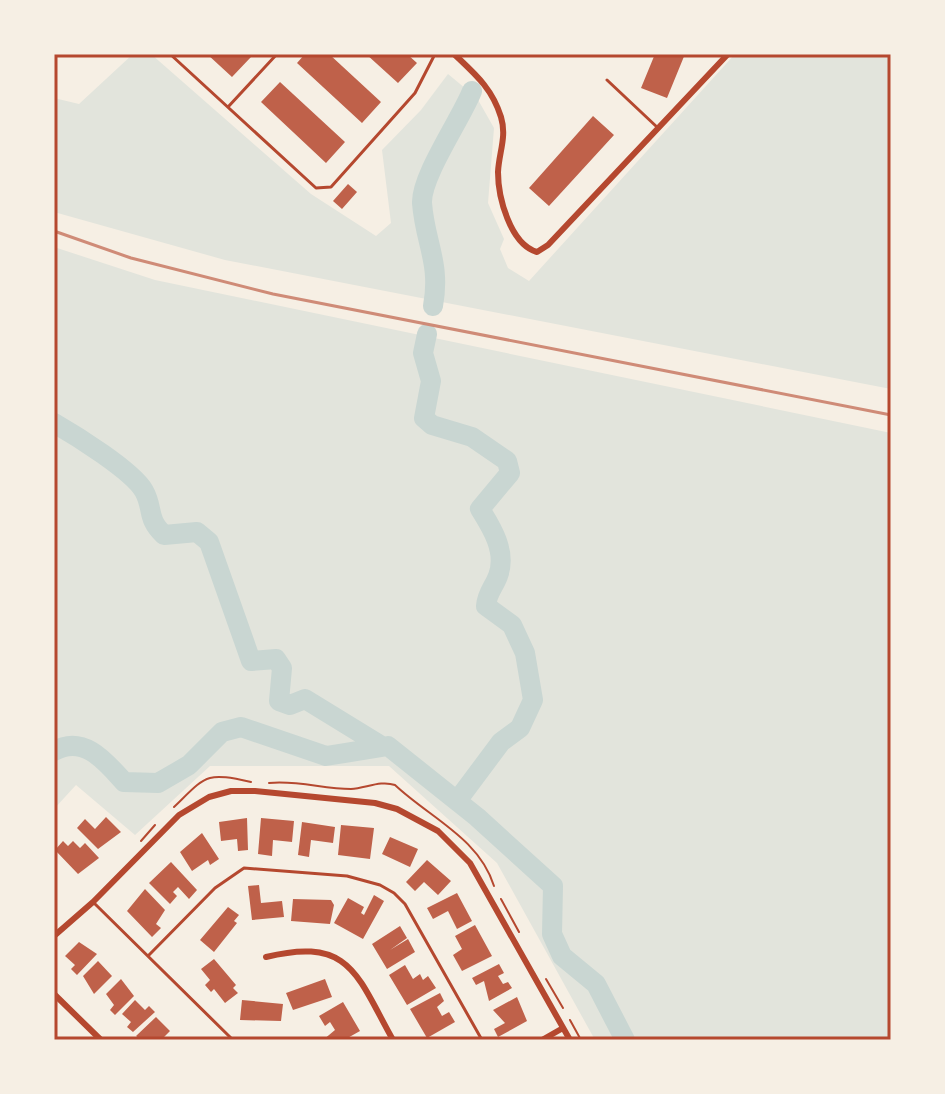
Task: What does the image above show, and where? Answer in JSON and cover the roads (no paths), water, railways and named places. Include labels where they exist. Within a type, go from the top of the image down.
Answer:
[{"type":"street","points":[[454,54],[483,80],[495,99],[504,138],[498,175],[502,200],[514,230],[532,250],[548,245],[728,54]]},
{"type":"street","points":[[54,936],[192,804],[231,791],[315,796],[397,809],[438,831],[470,863],[570,1040]]},
{"type":"street","points":[[266,957],[294,950],[318,951],[350,965],[393,1040]]},
{"type":"street","points":[[54,994],[101,1040]]},
{"type":"street","points":[[542,1040],[563,1028]]},
{"type":"lane","points":[[170,54],[316,188],[331,187],[415,93],[435,54]]},
{"type":"lane","points":[[227,107],[277,54]]},
{"type":"lane","points":[[607,80],[658,128]]},
{"type":"lane","points":[[148,956],[215,888],[244,868],[365,880],[394,893],[405,904],[482,1040]]},
{"type":"lane","points":[[93,902],[233,1040]]},
{"type":"waterway","points":[[433,306],[435,277],[422,203],[423,192],[434,163],[472,91]]},
{"type":"waterway","points":[[427,334],[423,353],[431,381],[424,418],[432,425],[472,437],[507,461],[510,473],[480,509],[493,532],[501,558],[498,576],[486,606],[512,625],[525,653],[533,700],[520,728],[501,742],[457,801]]},
{"type":"waterway","points":[[54,423],[103,454],[138,483],[147,497],[152,518],[164,535],[197,532],[209,542],[251,661],[276,659],[282,668],[279,701],[290,705],[305,699],[380,745]]},
{"type":"waterway","points":[[54,751],[75,746],[85,748],[102,759],[124,782],[158,783],[189,765],[222,732],[241,727],[326,756],[388,746],[477,817],[553,886],[552,934],[562,956],[596,984],[625,1040]]},
{"type":"railway","points":[[54,231],[131,258],[273,294],[891,415]]}]
